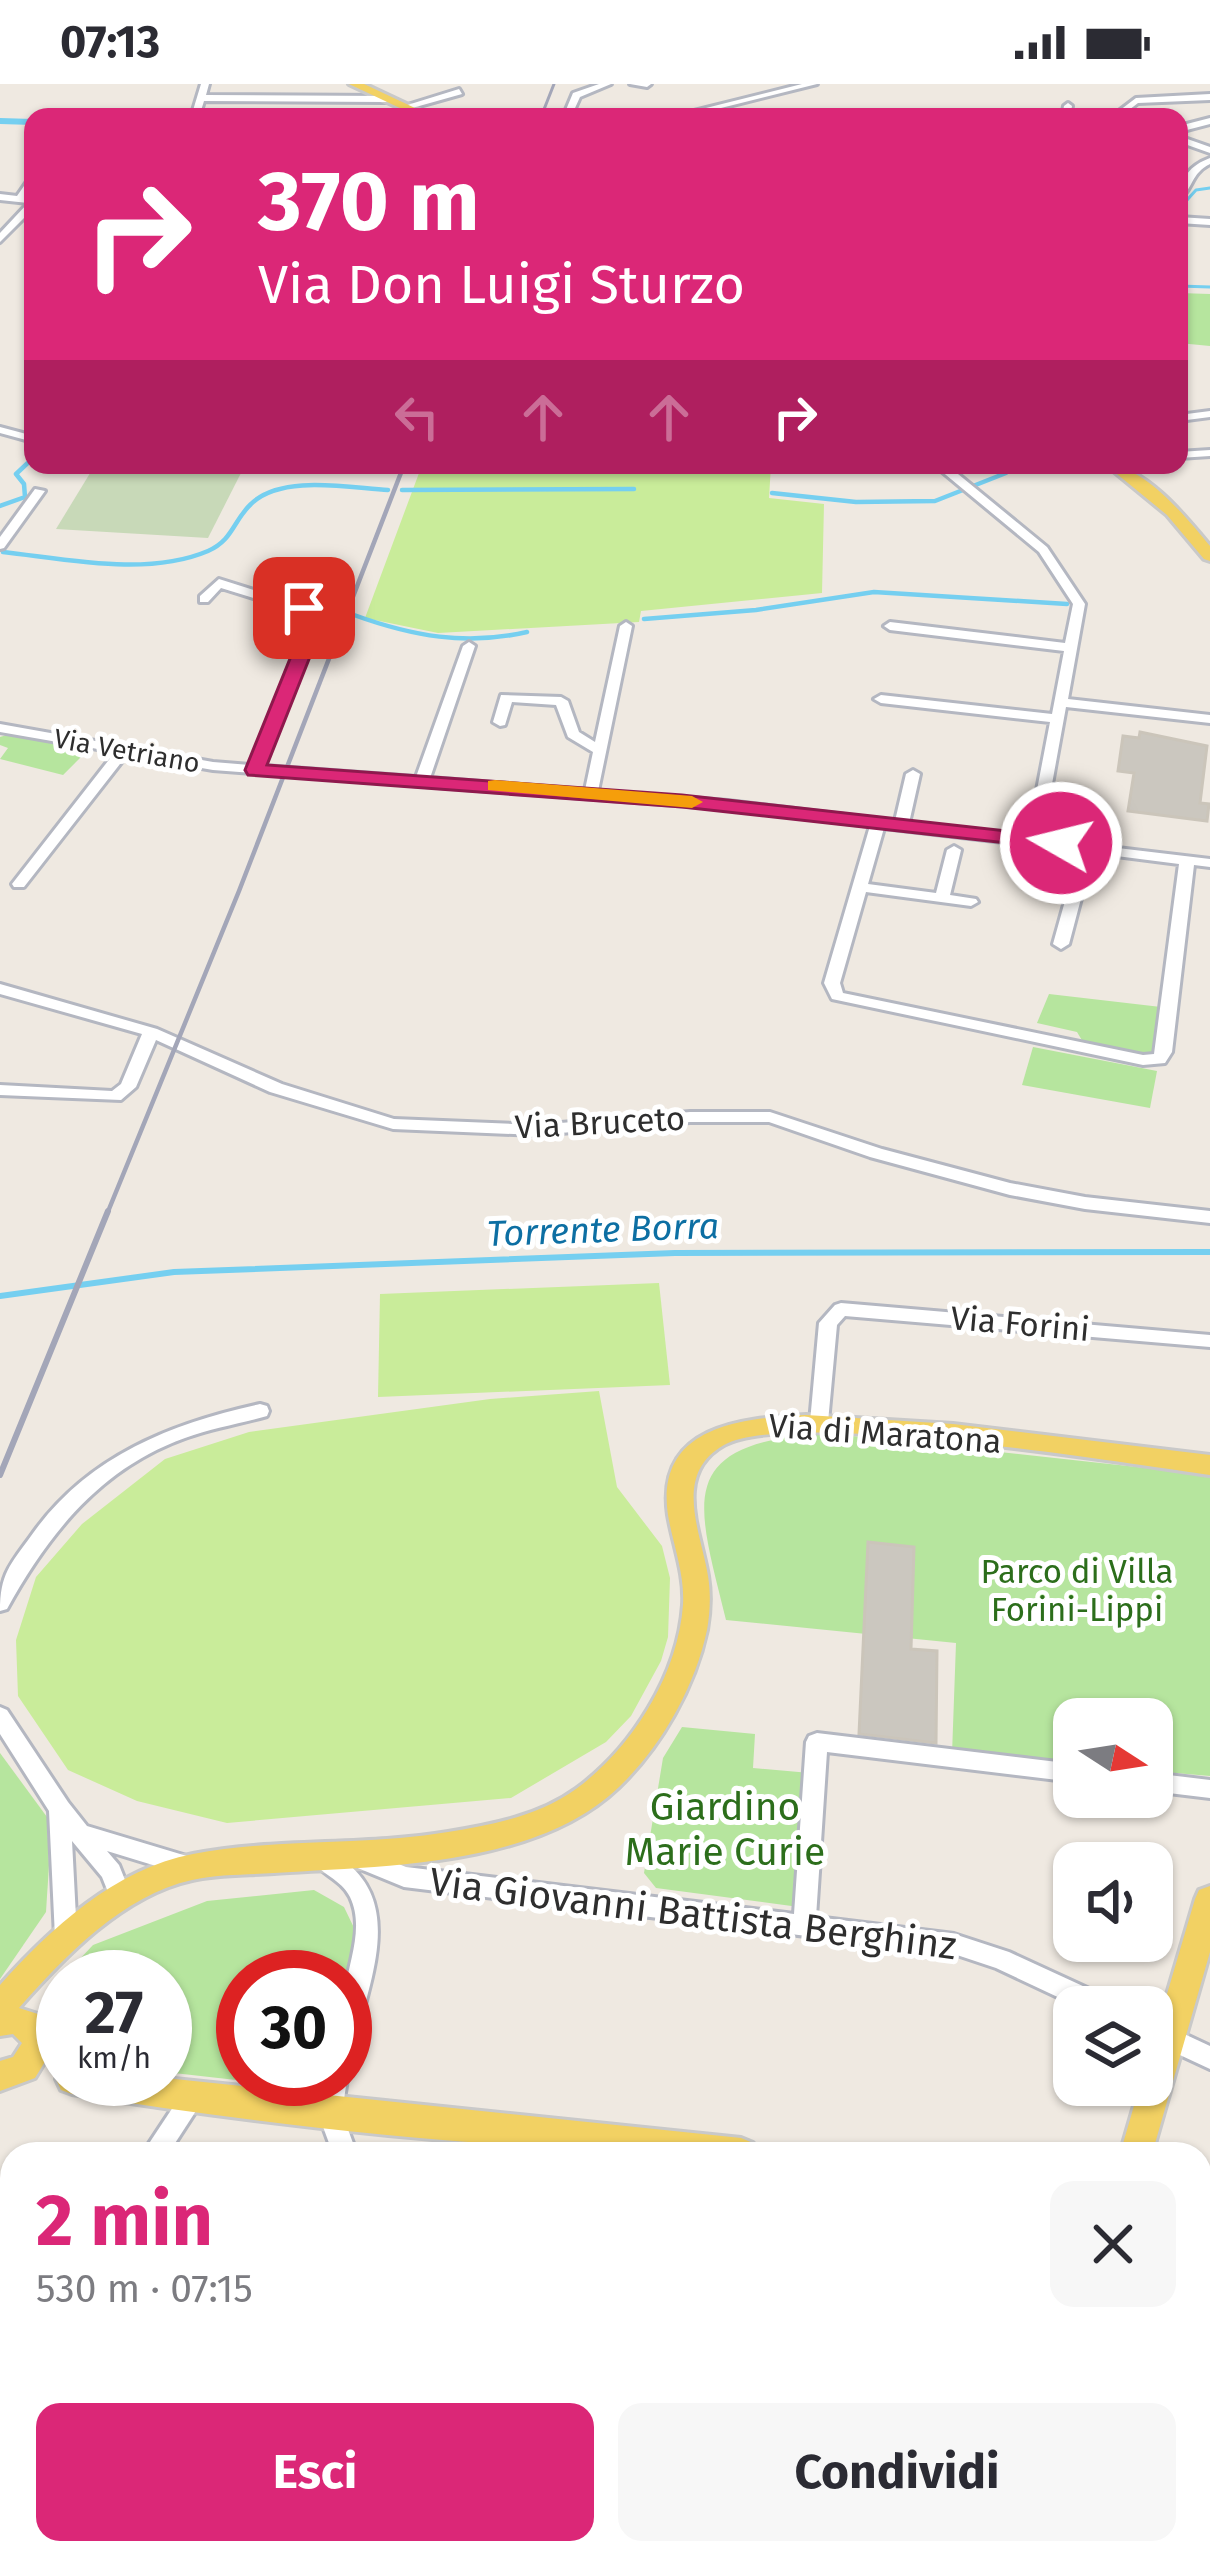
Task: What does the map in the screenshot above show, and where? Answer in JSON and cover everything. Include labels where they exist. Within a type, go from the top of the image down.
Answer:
[{"type":"main road","points":[[355,84],[404,108]]},
{"type":"main road","points":[[1125,474],[1173,512],[1210,556]]},
{"type":"main road","name":"Via di Maratona","points":[[53,1950],[121,1895],[192,1867],[499,1834],[560,1813],[605,1782],[646,1731],[681,1671],[697,1600],[678,1502],[684,1471],[704,1446],[734,1428],[819,1422],[1210,1465]]},
{"type":"main road","points":[[1173,1998],[1210,1898]]},
{"type":"main road","name":"Via di Maratona","points":[[0,2007],[36,1967]]},
{"type":"main road","points":[[26,2051],[36,1973]]},
{"type":"main road","points":[[193,2096],[611,2142]]},
{"type":"main road","points":[[1138,2142],[1146,2106]]},
{"type":"street","points":[[198,108],[205,84]]},
{"type":"street","points":[[570,108],[576,95],[607,84]]},
{"type":"street","points":[[634,84],[647,84]]},
{"type":"street","points":[[712,108],[813,84]]},
{"type":"street","points":[[421,108],[459,92]]},
{"type":"street","points":[[1127,108],[1136,101],[1210,97]]},
{"type":"street","points":[[201,98],[386,99]]},
{"type":"street","points":[[1188,181],[1195,168],[1210,160]]},
{"type":"street","points":[[20,200],[24,193]]},
{"type":"street","points":[[0,197],[24,201]]},
{"type":"street","points":[[0,238],[24,212]]},
{"type":"street","points":[[952,474],[1062,573],[1079,604],[1035,839]]},
{"type":"street","points":[[0,545],[40,490]]},
{"type":"street","points":[[204,598],[219,583],[310,612],[314,624],[255,770]]},
{"type":"street","points":[[591,793],[626,626]]},
{"type":"street","points":[[890,626],[1072,648]]},
{"type":"street","points":[[422,782],[469,646]]},
{"type":"street","points":[[500,722],[506,698],[557,700],[566,705],[575,737],[601,751]]},
{"type":"street","points":[[881,699],[1058,718]]},
{"type":"street","points":[[1061,702],[1210,718]]},
{"type":"street","name":"Via Vetriano","points":[[0,728],[122,752],[255,770],[591,793],[879,821],[1210,862]]},
{"type":"street","points":[[20,884],[122,752]]},
{"type":"street","points":[[902,824],[913,774]]},
{"type":"street","points":[[879,821],[832,983],[841,998],[1154,1060],[1164,1052],[1187,860]]},
{"type":"street","points":[[1061,944],[1087,847]]},
{"type":"street","points":[[942,898],[954,850]]},
{"type":"street","points":[[860,887],[971,902]]},
{"type":"street","name":"Via Bruceto","points":[[0,989],[151,1032],[276,1088],[393,1124],[537,1130],[690,1117],[770,1118],[1010,1189],[1210,1217]]},
{"type":"street","points":[[0,1090],[115,1096],[128,1087],[151,1032]]},
{"type":"street","name":"Via Forini","points":[[819,1422],[831,1315],[857,1309],[1210,1341]]},
{"type":"street","points":[[0,1603],[22,1558],[93,1478],[136,1449],[182,1429],[260,1411]]},
{"type":"street","points":[[0,1716],[60,1808],[106,1866],[121,1895]]},
{"type":"street","points":[[804,1926],[818,1742],[1053,1770]]},
{"type":"street","points":[[1173,1785],[1210,1789]]},
{"type":"street","points":[[60,1808],[66,1937]]},
{"type":"street","points":[[80,1834],[192,1867]]},
{"type":"street","points":[[333,1854],[352,1880],[367,1915],[364,1950]]},
{"type":"street","name":"Via Giovanni Battista Berghinz","points":[[333,1854],[404,1877],[969,1948],[1055,1986]]},
{"type":"street","points":[[1173,2040],[1210,2058]]},
{"type":"street","points":[[162,2142],[193,2096]]},
{"type":"street","points":[[331,2106],[341,2142]]},
{"type":"green space","points":[[1188,293],[1210,294],[1210,346],[1188,344]]},
{"type":"green space","points":[[90,474],[240,474],[208,538],[56,529]]},
{"type":"green space","points":[[419,474],[770,474],[769,498],[824,504],[822,593],[641,611],[639,622],[438,633],[365,618]]},
{"type":"green space","points":[[13,733],[91,747],[63,775],[0,759],[8,748],[0,745],[0,737]]},
{"type":"green space","points":[[1049,994],[1161,1007],[1154,1051],[1145,1054],[1083,1042],[1077,1032],[1037,1023]]},
{"type":"green space","points":[[1033,1047],[1157,1071],[1150,1108],[1022,1085]]},
{"type":"green space","points":[[659,1283],[670,1385],[378,1397],[380,1294]]},
{"type":"green space","points":[[599,1391],[617,1487],[662,1546],[670,1578],[668,1637],[661,1661],[631,1716],[606,1742],[511,1798],[227,1823],[137,1801],[68,1770],[18,1696],[16,1640],[36,1577],[82,1524],[165,1459],[249,1432],[490,1399]]},
{"type":"green space","name":"Parco di Villa Forini-Lippi","points":[[825,1433],[1210,1475],[1210,1776],[1173,1773],[1173,1698],[1053,1698],[1053,1762],[952,1754],[956,1643],[726,1620],[708,1542],[707,1486],[719,1466],[741,1450],[776,1439]]},
{"type":"green space","name":"Giardino Marie Curie","points":[[682,1727],[755,1734],[753,1768],[810,1773],[799,1907],[656,1888],[644,1873],[663,1758]]},
{"type":"green space","points":[[0,1753],[47,1817],[49,1865],[46,1912],[0,1979]]},
{"type":"green space","points":[[314,1890],[344,1907],[357,1934],[353,1950],[216,1950],[216,2078],[192,2075],[192,1950],[88,1950],[207,1901]]},
{"type":"building","points":[[1140,732],[1207,746],[1200,803],[1209,804],[1207,821],[1128,811],[1134,773],[1118,771],[1123,736],[1139,738]]},
{"type":"building","points":[[868,1542],[914,1547],[911,1649],[937,1651],[936,1743],[859,1734]]},
{"type":"waterway","points":[[0,121],[24,122]]},
{"type":"waterway","points":[[1188,199],[1196,190],[1210,188]]},
{"type":"waterway","points":[[1188,286],[1210,287]]},
{"type":"waterway","points":[[0,506],[25,497],[24,484],[16,474],[24,466]]},
{"type":"waterway","points":[[772,493],[856,502],[935,501],[1003,474]]},
{"type":"waterway","points":[[3,552],[106,564],[184,559],[216,547],[251,504],[280,489],[317,485],[388,490]]},
{"type":"waterway","points":[[402,490],[634,489]]},
{"type":"waterway","points":[[644,619],[756,610],[874,592],[1067,604]]},
{"type":"waterway","points":[[278,596],[337,612]]},
{"type":"waterway","points":[[354,615],[439,637],[527,632]]},
{"type":"waterway","name":"Torrente Borra","points":[[0,1296],[174,1272],[675,1253],[1210,1252]]},
{"type":"railway","points":[[545,108],[554,84]]},
{"type":"railway","points":[[107,1214],[239,891],[401,474]]},
{"type":"railway","points":[[0,1475],[108,1211]]},
{"type":"slow traffic","points":[[495,786],[692,802]]},
{"type":"route","points":[[304,608],[314,624],[255,770],[682,801],[1061,843]]}]
